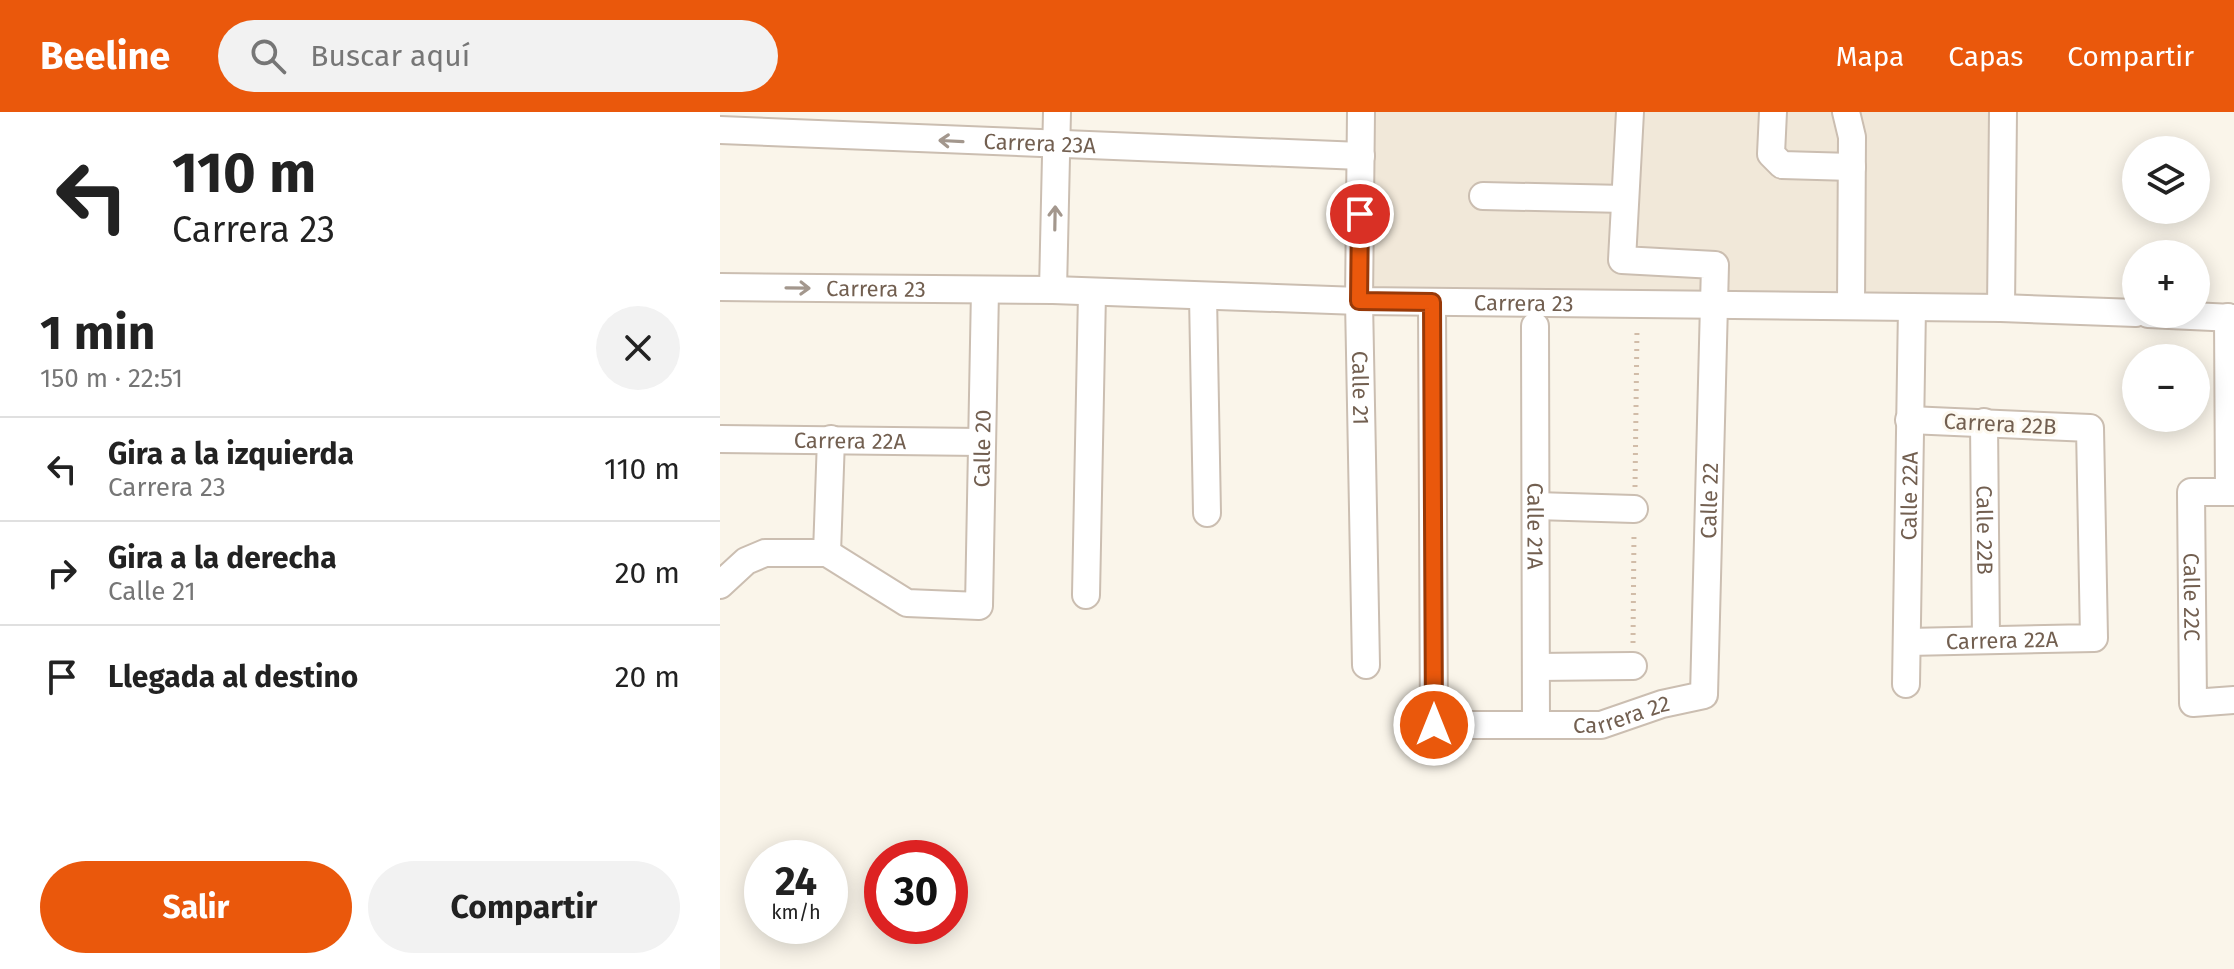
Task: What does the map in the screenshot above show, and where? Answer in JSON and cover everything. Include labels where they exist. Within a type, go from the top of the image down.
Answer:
[{"type":"street","points":[[1053,290],[1057,112]]},
{"type":"street","name":"Calle 21","points":[[1361,112],[1359,301],[1366,665]]},
{"type":"street","points":[[1483,196],[1625,199],[1630,112]]},
{"type":"street","points":[[1773,112],[1771,154],[1782,165],[1852,167]]},
{"type":"street","points":[[1846,112],[1852,137],[1851,306]]},
{"type":"street","points":[[2001,308],[2003,112]]},
{"type":"street","name":"Carrera 23A","points":[[720,130],[1361,156]]},
{"type":"street","name":"Calle 22","points":[[1625,199],[1622,260],[1715,265],[1704,695]]},
{"type":"street","name":"Carrera 23","points":[[720,287],[1053,290],[1359,301],[2001,308],[2122,312]]},
{"type":"street","name":"Calle 20","points":[[827,553],[907,603],[979,606],[985,290]]},
{"type":"street","points":[[1086,595],[1092,293]]},
{"type":"street","points":[[1203,296],[1207,513]]},
{"type":"street","name":"Carrera 22","points":[[1432,302],[1434,725],[1601,725],[1662,704],[1704,695]]},
{"type":"street","name":"Calle 22A","points":[[1906,684],[1912,307]]},
{"type":"street","points":[[2210,317],[2231,318],[2232,492]]},
{"type":"street","name":"Calle 21A","points":[[1535,326],[1536,725]]},
{"type":"street","name":"Carrera 22B","points":[[1909,420],[2090,428],[2094,638]]},
{"type":"street","name":"Calle 22B","points":[[1984,422],[1986,639]]},
{"type":"street","name":"Carrera 22A","points":[[720,439],[981,442]]},
{"type":"street","points":[[720,585],[746,561],[765,553],[827,553],[831,439]]},
{"type":"street","name":"Calle 22C","points":[[2232,492],[2191,492],[2193,703],[2234,700]]},
{"type":"street","points":[[1536,506],[1634,509]]},
{"type":"street","points":[[720,554],[746,561]]},
{"type":"street","name":"Carrera 22A","points":[[1908,642],[2094,638]]},
{"type":"street","points":[[1536,667],[1633,666]]},
{"type":"shaded area","points":[[1361,112],[2003,112],[2001,308],[1359,301]]},
{"type":"route","points":[[1360,214],[1359,301],[1432,302],[1434,725]]}]
